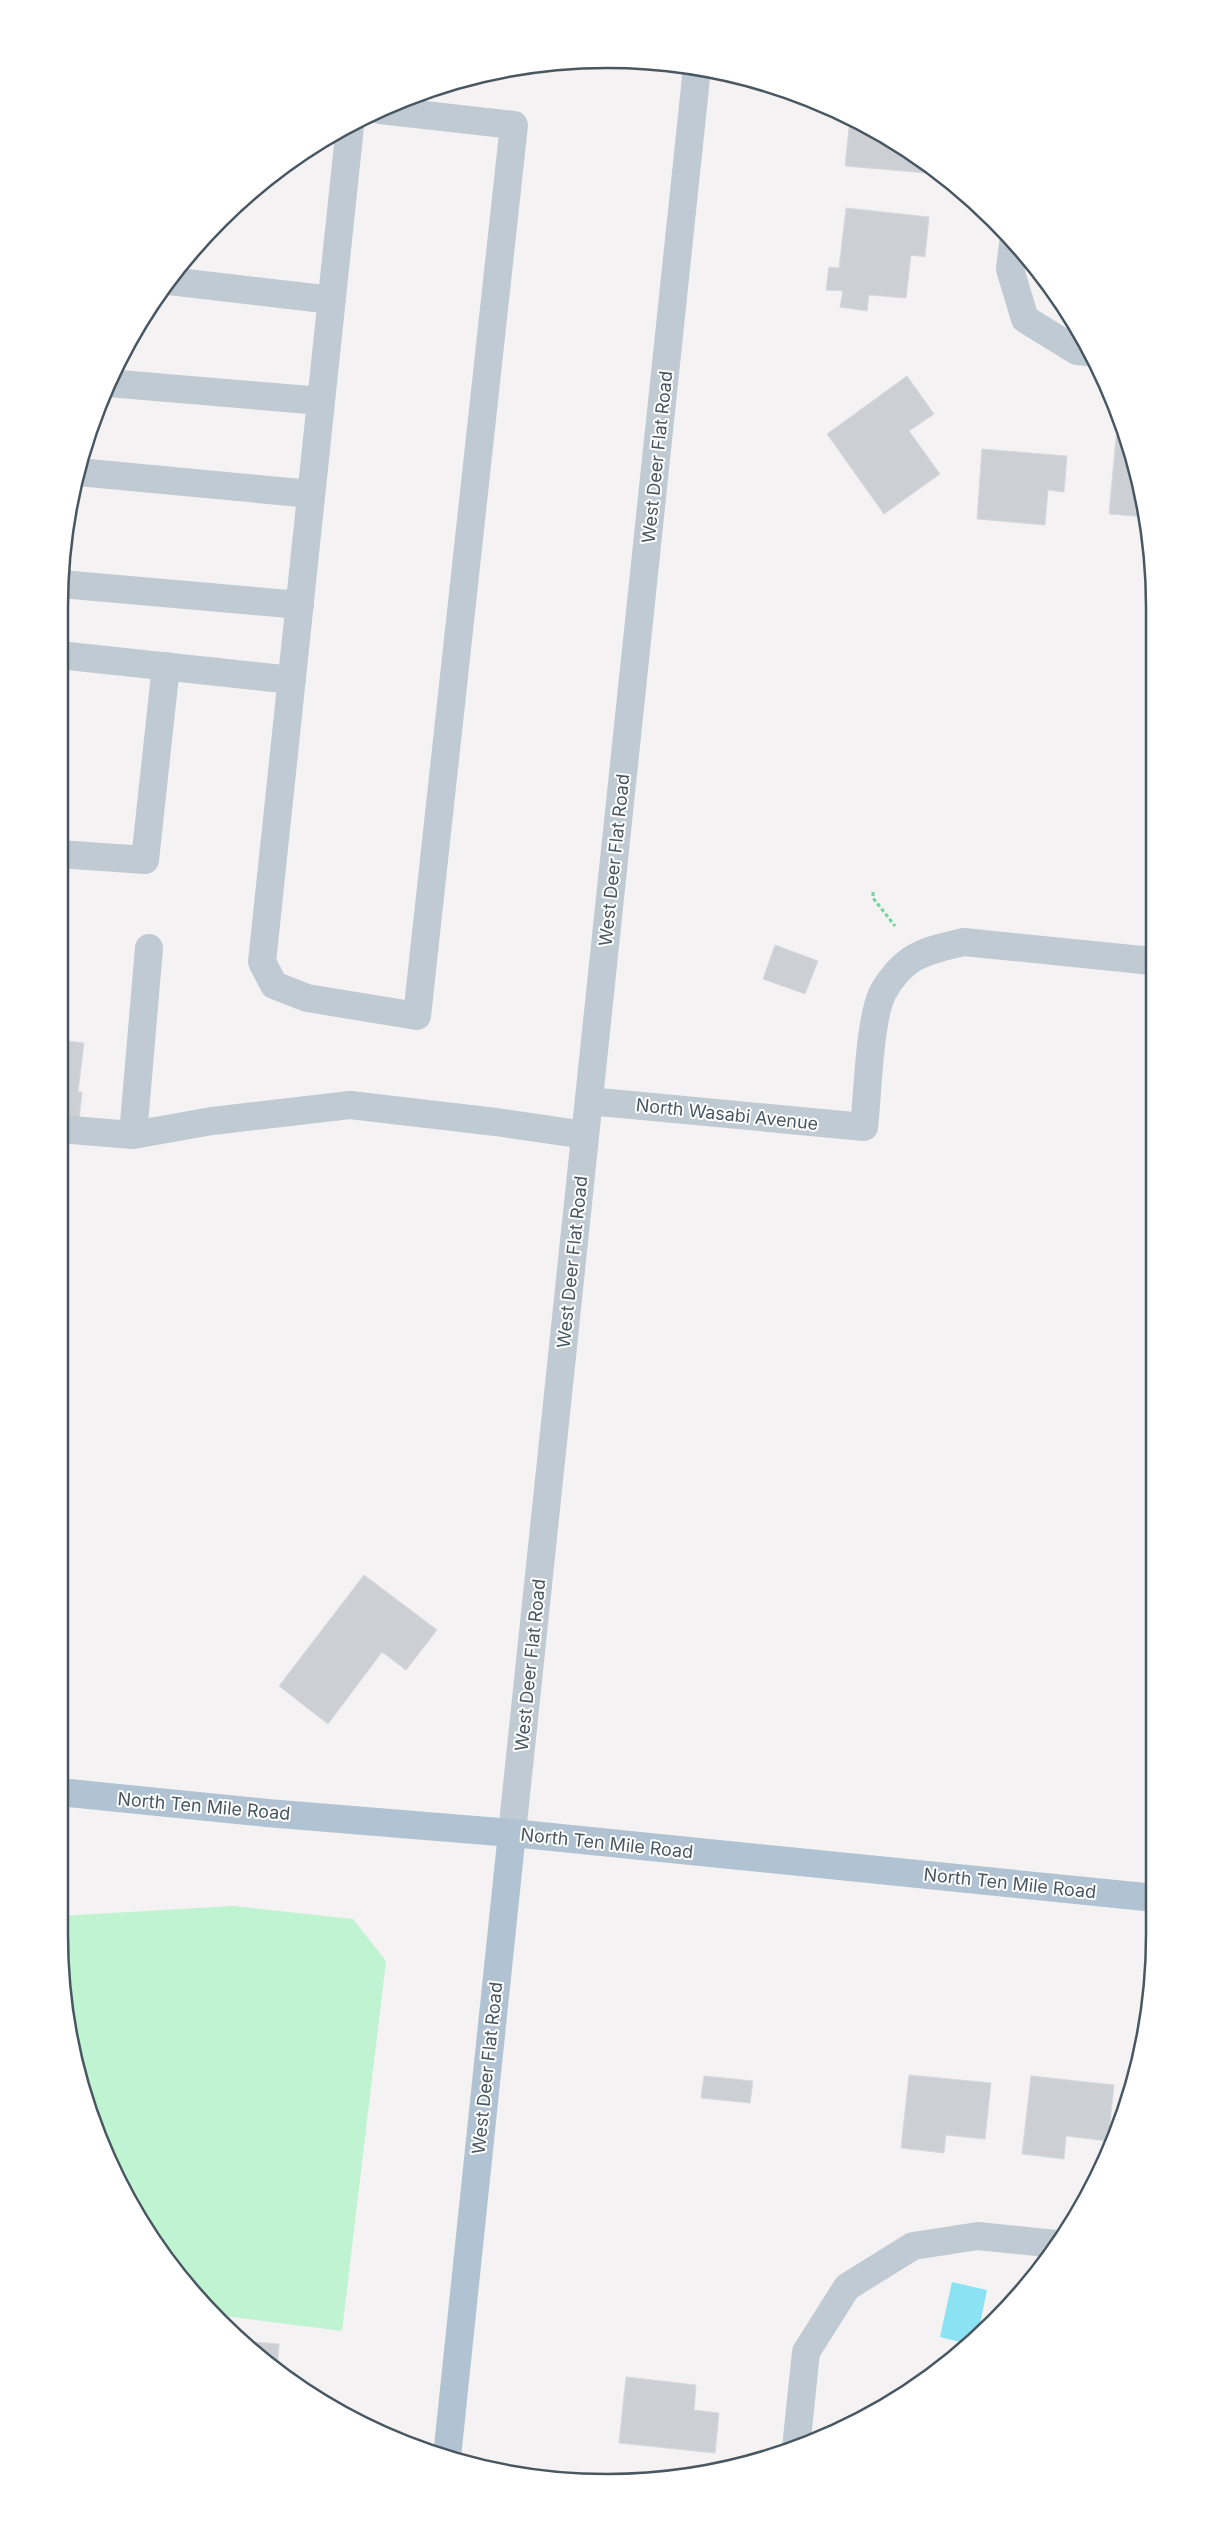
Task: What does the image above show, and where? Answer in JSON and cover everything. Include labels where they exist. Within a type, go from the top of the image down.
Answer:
[{"type":"main road","name":"North Ten Mile Road","points":[[68,1793],[257,1812],[512,1833],[1146,1897]]},
{"type":"main road","name":"West Deer Flat Road","points":[[447,2449],[512,1833]]},
{"type":"street","name":"West Deer Flat Road","points":[[512,1833],[696,75]]},
{"type":"street","points":[[349,133],[262,962],[274,985],[307,998],[417,1016],[514,125],[395,112]]},
{"type":"street","points":[[1012,250],[1010,269],[1025,319],[1077,351],[1082,351]]},
{"type":"street","points":[[177,282],[332,300]]},
{"type":"street","points":[[116,384],[321,401]]},
{"type":"street","points":[[85,473],[312,494]]},
{"type":"street","points":[[69,585],[300,605]]},
{"type":"street","points":[[68,656],[292,680]]},
{"type":"street","points":[[68,855],[145,860],[166,666]]},
{"type":"street","name":"North Wasabi Avenue","points":[[589,1101],[864,1127],[876,1016],[883,992],[898,972],[913,958],[935,948],[964,942],[1146,960]]},
{"type":"street","points":[[133,1134],[149,948]]},
{"type":"street","points":[[68,1130],[133,1134],[212,1121],[350,1105],[496,1122],[585,1135]]},
{"type":"street","points":[[797,2438],[806,2352],[847,2287],[913,2246],[978,2236],[1049,2243]]},
{"type":"path","points":[[873,892],[873,898],[895,926]]},
{"type":"green space","points":[[234,1906],[353,1919],[386,1961],[342,2331],[227,2316],[201,2290],[158,2234],[123,2173],[96,2107],[86,2074],[72,2004],[68,1915]]},
{"type":"water","points":[[952,2282],[987,2290],[980,2323],[963,2340],[960,2342],[940,2337]]},
{"type":"building","points":[[849,125],[907,158],[927,173],[845,166]]},
{"type":"building","points":[[846,208],[929,217],[925,257],[911,255],[906,298],[869,295],[867,311],[840,307],[843,291],[826,290],[829,267],[839,268]]},
{"type":"building","points":[[907,376],[934,414],[909,431],[940,474],[884,514],[827,434]]},
{"type":"building","points":[[1117,431],[1128,467],[1138,516],[1109,514]]},
{"type":"building","points":[[982,449],[1067,456],[1064,492],[1048,490],[1045,525],[977,519]]},
{"type":"building","points":[[775,945],[818,961],[805,994],[763,979]]},
{"type":"building","points":[[68,1041],[84,1043],[78,1092],[82,1092],[79,1120],[68,1118]]},
{"type":"building","points":[[364,1575],[437,1630],[406,1670],[382,1652],[328,1724],[279,1686]]},
{"type":"building","points":[[909,2075],[991,2083],[985,2139],[946,2135],[944,2153],[901,2148]]},
{"type":"building","points":[[704,2076],[753,2081],[750,2103],[701,2098]]},
{"type":"building","points":[[1031,2076],[1114,2085],[1109,2129],[1105,2141],[1066,2136],[1064,2159],[1022,2154]]},
{"type":"building","points":[[253,2342],[279,2344],[278,2361]]},
{"type":"building","points":[[626,2377],[696,2385],[694,2410],[719,2413],[715,2453],[619,2443]]}]
